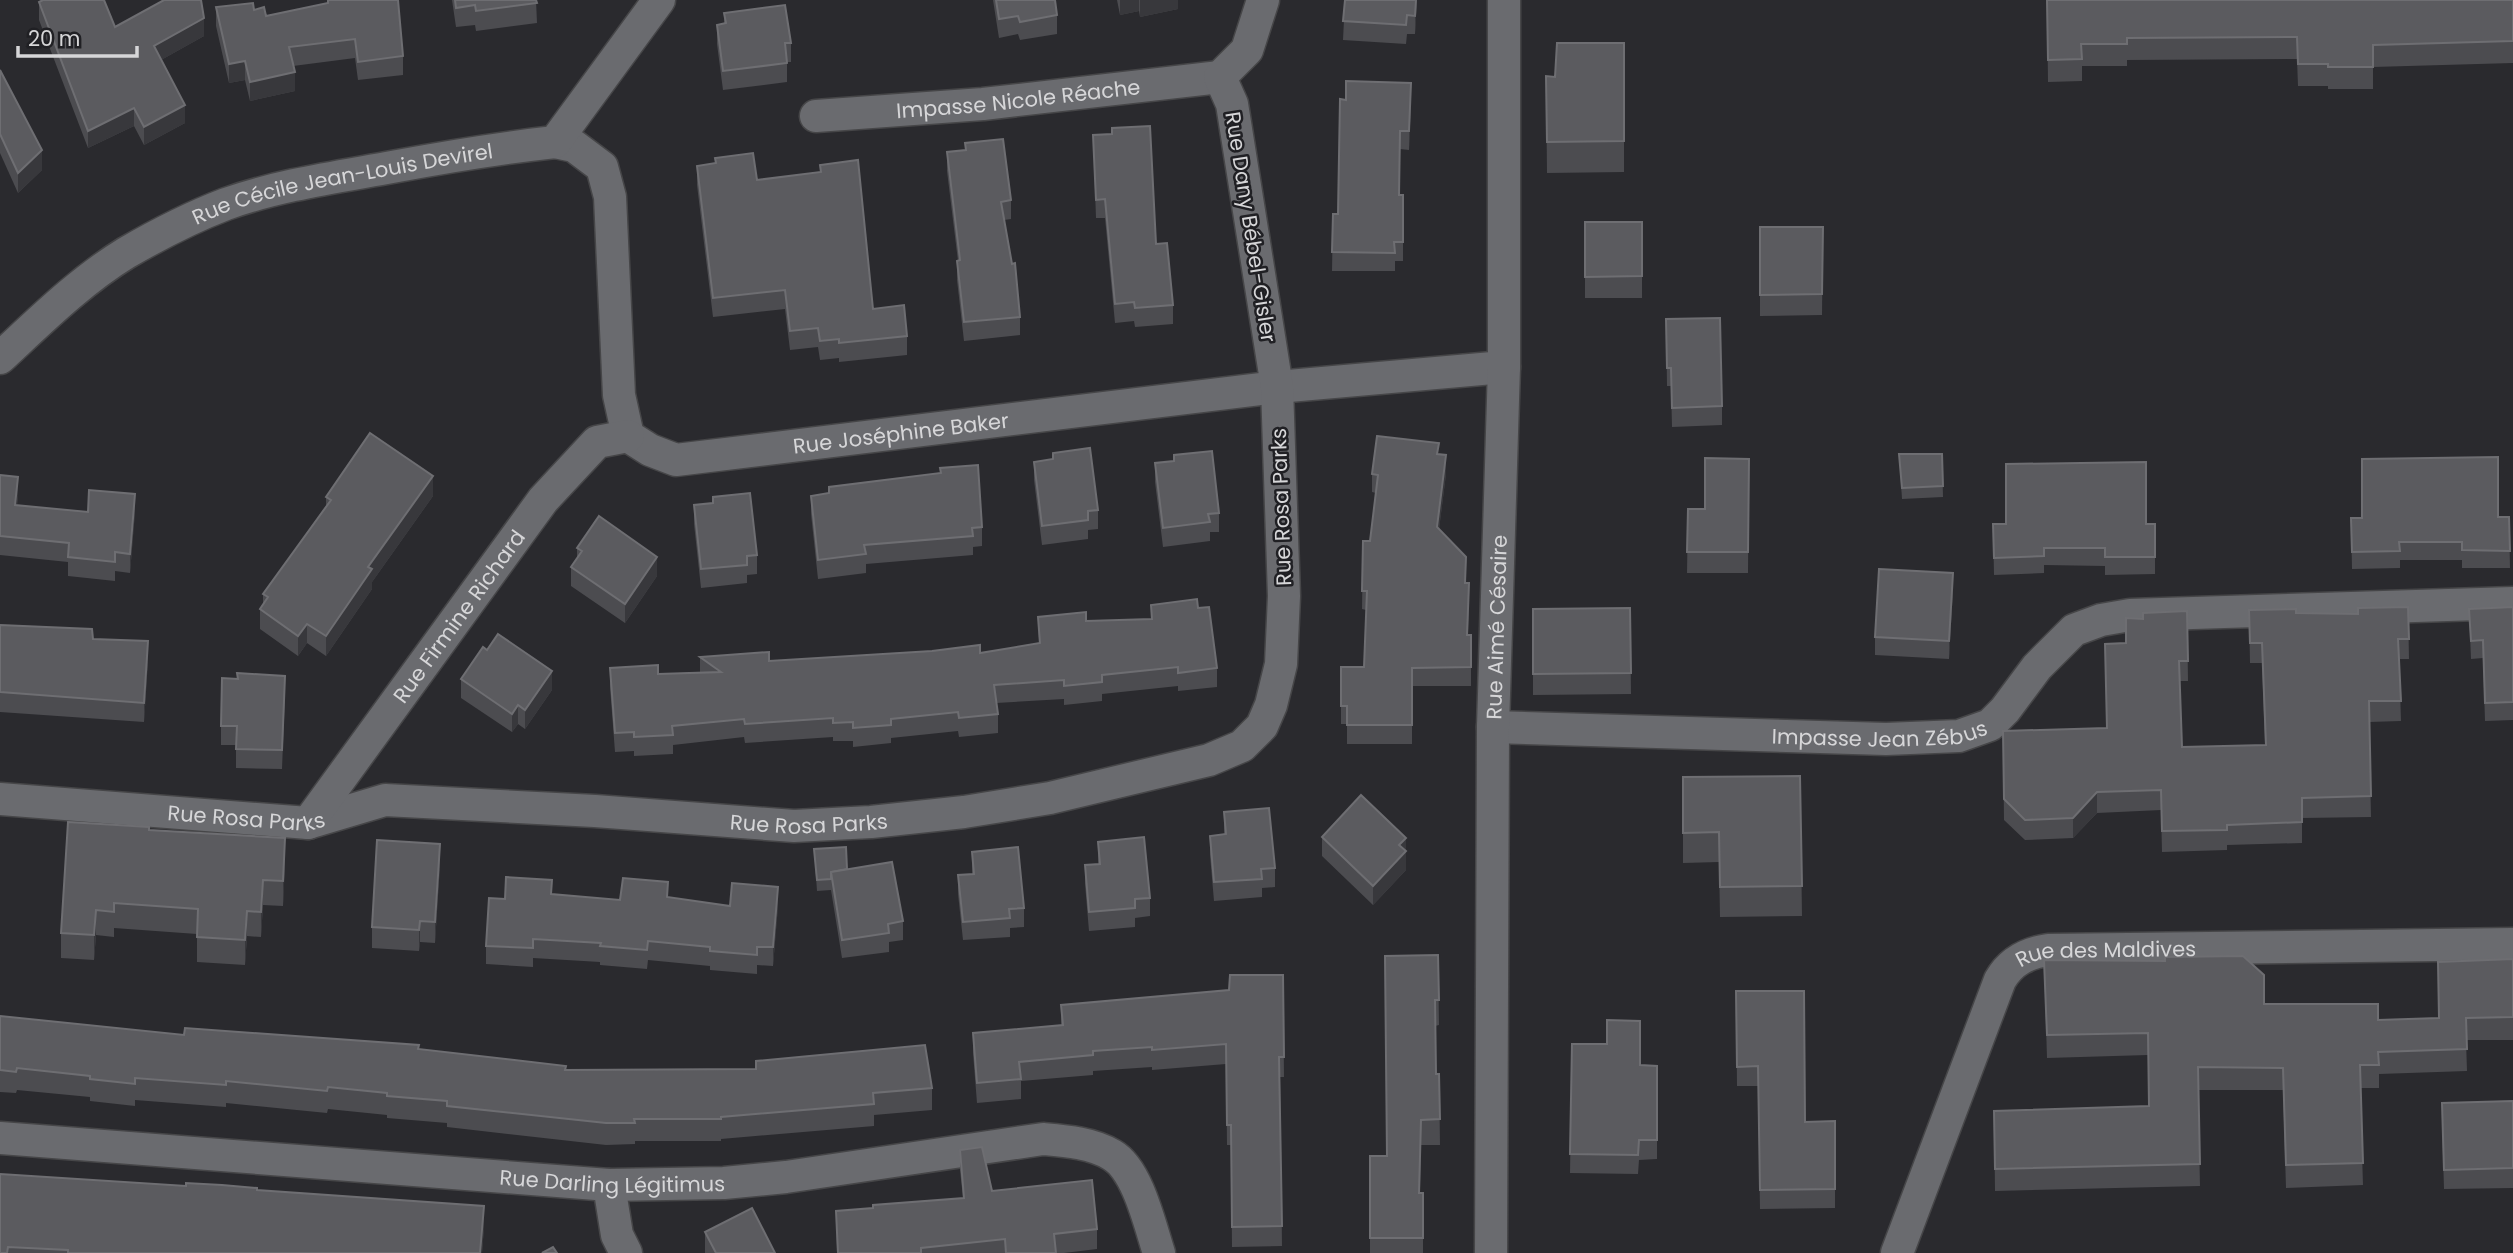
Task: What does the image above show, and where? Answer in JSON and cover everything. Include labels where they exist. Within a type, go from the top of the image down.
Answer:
[{"type":"street","points":[[628,436],[619,396],[610,197],[602,167],[574,146],[555,142],[659,0]]},
{"type":"street","points":[[1220,77],[1247,50],[1263,0]]},
{"type":"street","name":"Rue Aimé Césaire","points":[[1491,1253],[1493,727],[1504,367],[1504,0]]},
{"type":"street","name":"Impasse Nicole Réache","points":[[816,116],[983,104],[1220,77]]},
{"type":"street","name":"Rue Dany Bébel-Gisler","points":[[1220,77],[1232,104],[1277,387]]},
{"type":"street","name":"Rue Cécile Jean-Louis Devirel","points":[[0,358],[75,289],[126,254],[173,228],[227,204],[336,177],[492,148],[555,142]]},
{"type":"street","name":"Rue Joséphine Baker","points":[[628,436],[650,450],[676,460],[1277,387],[1504,367]]},
{"type":"street","name":"Rue Rosa Parks","points":[[0,799],[308,823],[385,800],[595,811],[794,826],[871,822],[964,812],[1050,798],[1209,760],[1242,746],[1262,726],[1271,705],[1281,664],[1284,596],[1277,387]]},
{"type":"street","name":"Rue Firmine Richard","points":[[308,823],[543,500],[597,442],[628,436]]},
{"type":"street","name":"Impasse Jean Zébus","points":[[1493,727],[1886,739],[1959,736],[1990,725],[2005,710],[2037,667],[2074,630],[2101,620],[2130,615],[2513,603]]},
{"type":"street","name":"Rue des Maldives","points":[[1897,1253],[2000,980],[2010,967],[2024,956],[2048,950],[2513,944]]},
{"type":"street","name":"Rue Darling Légitimus","points":[[0,1138],[609,1185],[724,1183],[786,1177],[1043,1139],[1071,1142],[1103,1151],[1122,1163],[1136,1185],[1159,1253]]},
{"type":"street","points":[[609,1185],[617,1236],[626,1253]]},
{"type":"building","points":[[104,0],[115,27],[164,0],[201,0],[204,18],[154,46],[185,105],[144,127],[134,108],[88,131],[39,2]]},
{"type":"building","points":[[328,0],[398,0],[403,56],[358,62],[355,39],[289,47],[295,72],[250,82],[245,61],[229,64],[216,7],[253,3],[254,10],[264,7],[266,16],[328,3]]},
{"type":"building","points":[[455,0],[536,0],[537,3],[476,11],[475,5],[456,8]]},
{"type":"building","points":[[996,0],[1055,0],[1057,15],[1020,22],[1018,16],[999,19]]},
{"type":"building","points":[[1345,0],[1416,0],[1415,16],[1407,15],[1406,25],[1343,21]]},
{"type":"building","points":[[2047,0],[2513,0],[2513,41],[2373,45],[2373,67],[2298,64],[2297,37],[2127,38],[2127,44],[2081,44],[2082,59],[2048,60]]},
{"type":"building","points":[[785,5],[791,43],[785,43],[787,63],[723,71],[717,25],[726,23],[724,13]]},
{"type":"building","points":[[1557,43],[1624,43],[1624,141],[1547,142],[1546,76],[1555,77]]},
{"type":"building","points":[[0,70],[42,150],[18,173],[0,134]]},
{"type":"building","points":[[1346,81],[1411,83],[1409,131],[1400,131],[1399,195],[1403,195],[1403,242],[1394,242],[1395,253],[1332,252],[1333,214],[1338,214],[1340,99],[1346,100]]},
{"type":"building","points":[[1150,126],[1156,244],[1167,243],[1173,305],[1135,308],[1134,302],[1115,304],[1105,199],[1096,200],[1093,135],[1112,134],[1112,128]]},
{"type":"building","points":[[1003,139],[1011,200],[1001,202],[1012,264],[1015,263],[1020,317],[964,322],[957,261],[960,260],[947,152],[966,150],[965,143]]},
{"type":"building","points":[[753,153],[757,180],[821,172],[820,165],[858,160],[873,309],[904,305],[907,336],[839,343],[839,339],[820,341],[818,328],[790,331],[785,290],[713,298],[697,166],[716,163],[715,158]]},
{"type":"building","points":[[1585,222],[1642,222],[1642,276],[1585,277]]},
{"type":"building","points":[[1760,227],[1823,227],[1822,294],[1760,295]]},
{"type":"building","points":[[1720,318],[1722,406],[1672,408],[1671,368],[1667,368],[1666,319]]},
{"type":"building","points":[[370,433],[433,476],[368,567],[372,569],[326,636],[307,624],[298,636],[260,609],[268,597],[263,594],[331,500],[326,497]]},
{"type":"building","points":[[1377,436],[1439,443],[1437,454],[1446,455],[1437,527],[1466,557],[1465,583],[1469,583],[1467,635],[1471,635],[1471,667],[1412,668],[1412,725],[1347,725],[1347,706],[1341,706],[1341,667],[1364,667],[1367,591],[1362,591],[1363,541],[1370,541],[1378,475],[1372,474]]},
{"type":"building","points":[[1090,448],[1098,510],[1088,511],[1088,520],[1042,526],[1034,462],[1053,459],[1053,453]]},
{"type":"building","points":[[1212,451],[1219,513],[1208,514],[1210,522],[1163,528],[1155,463],[1174,461],[1174,455]]},
{"type":"building","points":[[1899,454],[1942,454],[1943,486],[1902,488]]},
{"type":"building","points":[[2498,457],[2498,517],[2509,517],[2510,551],[2462,550],[2462,542],[2399,542],[2400,551],[2352,552],[2351,518],[2362,518],[2362,459]]},
{"type":"building","points":[[1705,458],[1749,459],[1748,552],[1687,552],[1688,509],[1705,509]]},
{"type":"building","points":[[2146,462],[2146,524],[2155,524],[2155,557],[2105,557],[2105,548],[2044,548],[2044,556],[1994,558],[1993,524],[2006,524],[2006,464]]},
{"type":"building","points":[[978,465],[982,527],[972,528],[973,536],[864,545],[866,554],[818,560],[811,496],[829,493],[829,487],[941,473],[940,468]]},
{"type":"building","points":[[0,475],[18,477],[15,505],[88,512],[89,490],[135,494],[130,554],[115,552],[115,562],[68,557],[69,543],[0,536]]},
{"type":"building","points":[[750,493],[757,555],[747,556],[747,565],[701,569],[694,505],[713,503],[713,497]]},
{"type":"building","points":[[599,516],[657,557],[625,604],[571,567],[582,551],[577,548]]},
{"type":"building","points":[[1879,569],[1953,573],[1949,641],[1875,637]]},
{"type":"building","points":[[1197,599],[1198,608],[1209,607],[1217,668],[1178,673],[1178,667],[1102,675],[1102,682],[1064,686],[1064,680],[994,685],[998,714],[959,718],[958,712],[891,719],[891,725],[853,728],[853,722],[833,723],[833,718],[745,724],[744,719],[672,726],[673,735],[634,737],[634,732],[615,733],[610,668],[658,665],[658,674],[721,672],[700,657],[769,652],[769,661],[932,651],[980,645],[980,653],[1040,643],[1038,617],[1086,612],[1086,621],[1152,619],[1151,605]]},
{"type":"building","points":[[2408,607],[2409,639],[2398,639],[2401,701],[2369,701],[2371,796],[2302,798],[2302,822],[2227,825],[2227,830],[2162,831],[2161,790],[2097,792],[2073,818],[2025,820],[2004,799],[2003,731],[2107,728],[2105,644],[2126,643],[2126,618],[2143,619],[2143,613],[2187,611],[2188,661],[2179,661],[2182,747],[2266,745],[2262,643],[2250,643],[2249,610],[2296,609],[2296,613],[2358,614],[2358,608]]},
{"type":"building","points":[[2513,607],[2513,702],[2485,703],[2483,640],[2471,641],[2469,609]]},
{"type":"building","points":[[1630,608],[1631,673],[1533,674],[1533,609]]},
{"type":"building","points":[[0,625],[92,629],[93,639],[148,641],[144,703],[0,692]]},
{"type":"building","points":[[498,634],[552,671],[525,710],[518,705],[512,714],[461,679],[483,647],[487,650]]},
{"type":"building","points":[[237,673],[285,676],[282,750],[236,749],[237,726],[221,726],[222,678],[238,679]]},
{"type":"building","points":[[1800,776],[1802,886],[1720,887],[1719,832],[1683,833],[1683,777]]},
{"type":"building","points":[[1361,795],[1406,838],[1399,845],[1406,851],[1373,886],[1322,837]]},
{"type":"building","points":[[1269,808],[1275,868],[1261,869],[1262,879],[1214,882],[1210,836],[1226,834],[1224,812]]},
{"type":"building","points":[[68,822],[285,838],[283,881],[263,880],[261,912],[247,911],[245,940],[197,937],[198,909],[114,903],[114,912],[96,910],[94,935],[61,933]]},
{"type":"building","points":[[1144,837],[1150,898],[1135,899],[1135,908],[1089,912],[1085,865],[1100,864],[1098,842]]},
{"type":"building","points":[[377,840],[440,844],[435,922],[420,921],[419,930],[372,927]]},
{"type":"building","points":[[846,847],[847,869],[831,872],[831,879],[817,880],[814,849]]},
{"type":"building","points":[[1018,847],[1024,908],[1009,909],[1010,918],[963,922],[958,875],[974,874],[972,852]]},
{"type":"building","points":[[892,862],[903,921],[888,924],[889,933],[842,940],[831,872]]},
{"type":"building","points":[[506,877],[552,880],[551,894],[620,900],[623,878],[668,882],[667,897],[730,906],[732,883],[778,887],[773,947],[757,947],[757,955],[648,941],[647,950],[600,946],[601,943],[533,939],[533,948],[486,946],[489,898],[505,899]]},
{"type":"building","points":[[1438,955],[1439,1000],[1435,1000],[1436,1074],[1439,1074],[1440,1119],[1421,1120],[1419,1193],[1423,1193],[1423,1238],[1370,1238],[1370,1156],[1387,1156],[1385,956]]},
{"type":"building","points":[[2243,956],[2264,975],[2264,1004],[2378,1004],[2378,1020],[2439,1018],[2438,962],[2513,959],[2513,1017],[2466,1018],[2467,1049],[2378,1052],[2379,1065],[2360,1065],[2363,1163],[2286,1165],[2283,1068],[2198,1067],[2200,1164],[1995,1169],[1994,1111],[2149,1106],[2148,1033],[2047,1035],[2044,960],[2165,961],[2165,957]]},
{"type":"building","points":[[1230,975],[1283,975],[1284,1057],[1279,1057],[1282,1226],[1232,1227],[1231,1125],[1227,1125],[1226,1044],[1152,1050],[1152,1047],[1093,1051],[1093,1055],[1019,1062],[1021,1079],[977,1083],[973,1033],[1063,1025],[1061,1005],[1229,990]]},
{"type":"building","points":[[1736,991],[1804,991],[1805,1122],[1835,1121],[1835,1189],[1760,1190],[1758,1066],[1737,1067]]},
{"type":"building","points":[[0,1016],[184,1035],[185,1028],[419,1045],[418,1049],[566,1066],[565,1070],[756,1069],[756,1061],[925,1045],[932,1088],[873,1093],[874,1104],[721,1119],[634,1119],[635,1123],[606,1123],[447,1106],[447,1101],[328,1087],[327,1091],[226,1081],[226,1085],[135,1078],[135,1084],[17,1068],[16,1072],[0,1070]]},
{"type":"building","points":[[1607,1020],[1640,1021],[1640,1065],[1657,1066],[1657,1140],[1639,1140],[1638,1155],[1570,1154],[1572,1044],[1607,1044]]},
{"type":"building","points":[[2513,1101],[2513,1168],[2444,1170],[2442,1103]]},
{"type":"building","points":[[982,1147],[992,1191],[1092,1180],[1097,1229],[1054,1234],[1056,1253],[1006,1253],[1005,1239],[921,1248],[921,1253],[838,1253],[836,1211],[873,1208],[873,1205],[964,1198],[960,1150]]},
{"type":"building","points":[[0,1174],[186,1186],[186,1183],[222,1185],[257,1190],[484,1206],[480,1253],[68,1253],[68,1250],[8,1247],[7,1253],[0,1253]]},
{"type":"building","points":[[752,1208],[775,1253],[716,1253],[705,1232]]},
{"type":"building","points":[[553,1247],[557,1253],[542,1253]]}]
